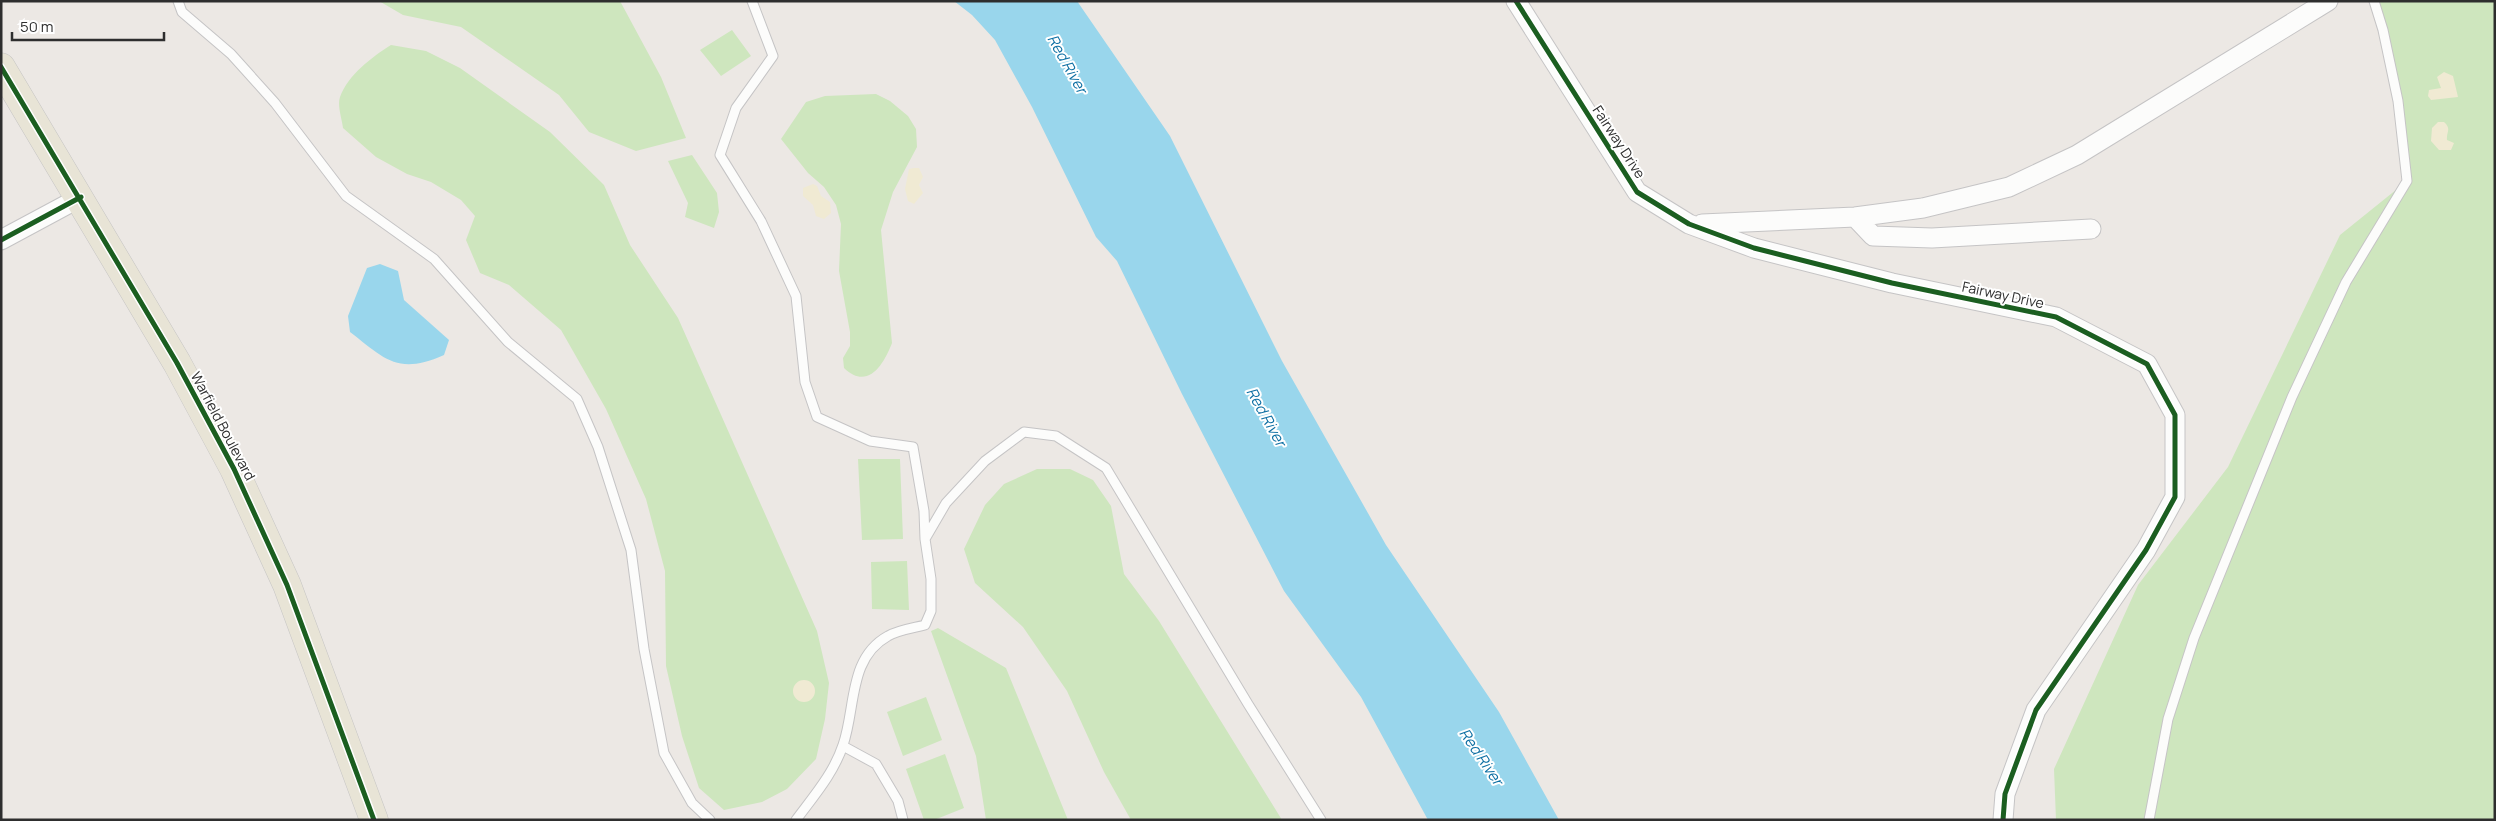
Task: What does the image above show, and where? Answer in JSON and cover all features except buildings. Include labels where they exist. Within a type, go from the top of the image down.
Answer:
[{"type":"main road","name":"Warfield Boulevard","points":[[1,67],[81,197],[177,363],[234,469],[287,585],[374,820]]},
{"type":"street","name":"Fairway Drive","points":[[1516,1],[1637,192],[1688,224],[1754,248],[1892,283],[2056,317],[2147,364],[2175,415],[2175,497],[2146,550],[2036,710],[2005,794],[2003,820]]},
{"type":"street","points":[[1688,224],[1855,217],[1923,208],[2009,187],[2077,154],[2328,1]]},
{"type":"street","points":[[1,240],[81,197]]},
{"type":"street","points":[[1855,217],[1874,236],[1932,238],[2091,229]]},
{"type":"lane","points":[[178,1],[182,12],[231,54],[275,103],[346,196],[434,259],[508,342],[576,399],[598,447],[631,550],[644,649],[664,753],[692,803],[710,820]]},
{"type":"lane","points":[[752,1],[773,56],[736,108],[720,155],[761,221],[796,296],[805,382],[817,417],[870,441],[913,447],[924,511],[925,539],[931,579],[931,611],[925,625],[888,636],[867,653],[854,688],[843,746],[822,786],[796,820]]},
{"type":"lane","points":[[2149,820],[2168,719],[2194,638],[2288,405],[2346,282],[2407,180],[2398,101],[2383,30],[2374,1]]},
{"type":"lane","points":[[925,539],[946,503],[979,468],[1024,432],[1056,436],[1106,468],[1248,704],[1321,820]]},
{"type":"lane","points":[[843,746],[876,764],[898,801],[903,820]]},
{"type":"green space","points":[[379,1],[620,1],[661,77],[686,138],[636,151],[589,132],[559,95],[461,27],[403,15]]},
{"type":"green space","points":[[2374,1],[2495,1],[2495,820],[2056,820],[2054,769],[2138,585],[2228,467],[2340,235],[2407,181],[2398,101]]},
{"type":"green space","points":[[732,30],[751,56],[721,76],[700,50]]},
{"type":"green space","points":[[391,45],[426,51],[460,68],[550,132],[604,185],[630,245],[678,318],[817,631],[829,683],[825,719],[816,759],[787,789],[762,802],[724,810],[699,788],[682,736],[666,666],[665,571],[646,499],[606,409],[561,330],[509,285],[480,273],[466,240],[475,216],[461,200],[431,182],[407,174],[376,157],[343,128],[339,104],[344,89],[361,67]]},
{"type":"green space","points":[[876,94],[890,101],[908,116],[916,129],[917,147],[893,192],[881,230],[892,343],[880,366],[868,376],[861,377],[844,368],[843,358],[850,346],[850,332],[839,271],[841,224],[836,205],[824,187],[808,173],[781,139],[806,102],[825,96]]},
{"type":"green space","points":[[692,155],[717,193],[719,212],[714,228],[685,217],[688,203],[668,161]]},
{"type":"green space","points":[[858,459],[900,459],[903,539],[862,540]]},
{"type":"green space","points":[[1037,469],[1070,469],[1093,480],[1111,506],[1124,574],[1159,621],[1282,820],[1131,820],[1104,772],[1067,691],[1023,627],[975,583],[964,549],[985,505],[1004,484]]},
{"type":"green space","points":[[907,561],[909,610],[872,609],[871,562]]},
{"type":"green space","points":[[938,628],[1006,668],[1068,820],[986,820],[976,756],[931,631]]},
{"type":"green space","points":[[926,697],[942,740],[903,756],[887,712]]},
{"type":"green space","points":[[945,754],[964,808],[934,820],[924,820],[906,769]]},
{"type":"sand","points":[[2444,72],[2453,76],[2458,97],[2431,100],[2428,96],[2429,90],[2441,88],[2437,77]]},
{"type":"sand","points":[[2438,122],[2444,122],[2448,127],[2447,140],[2454,143],[2451,150],[2439,150],[2431,141],[2432,128]]},
{"type":"sand","points":[[919,168],[923,177],[919,185],[923,193],[914,204],[908,201],[905,189],[909,169]]},
{"type":"sand","points":[[813,184],[817,186],[821,196],[830,202],[831,213],[824,219],[816,216],[813,205],[803,196],[803,188]]},
{"type":"sand","points":[[804,680],[812,683],[815,691],[812,699],[804,702],[796,699],[793,691],[796,683]]},
{"type":"water","name":"Red River","points":[[954,1],[1077,1],[1170,136],[1282,361],[1386,545],[1499,712],[1559,820],[1428,820],[1361,697],[1284,591],[1182,394],[1117,261],[1096,237],[1032,107],[995,40],[972,15]]},
{"type":"water","points":[[380,264],[398,271],[404,300],[449,340],[444,355],[428,361],[403,364],[392,361],[372,350],[350,332],[348,316],[367,268]]},
{"type":"cycle path","points":[[1516,1],[1637,192],[1689,224],[1754,248],[1892,283],[2056,317],[2147,364],[2175,415],[2175,497],[2146,550],[2036,710],[2005,794],[2003,820]]},
{"type":"cycle path","points":[[1,67],[177,363],[234,469],[287,585],[374,820]]},
{"type":"cycle path","points":[[1,240],[81,197]]}]
